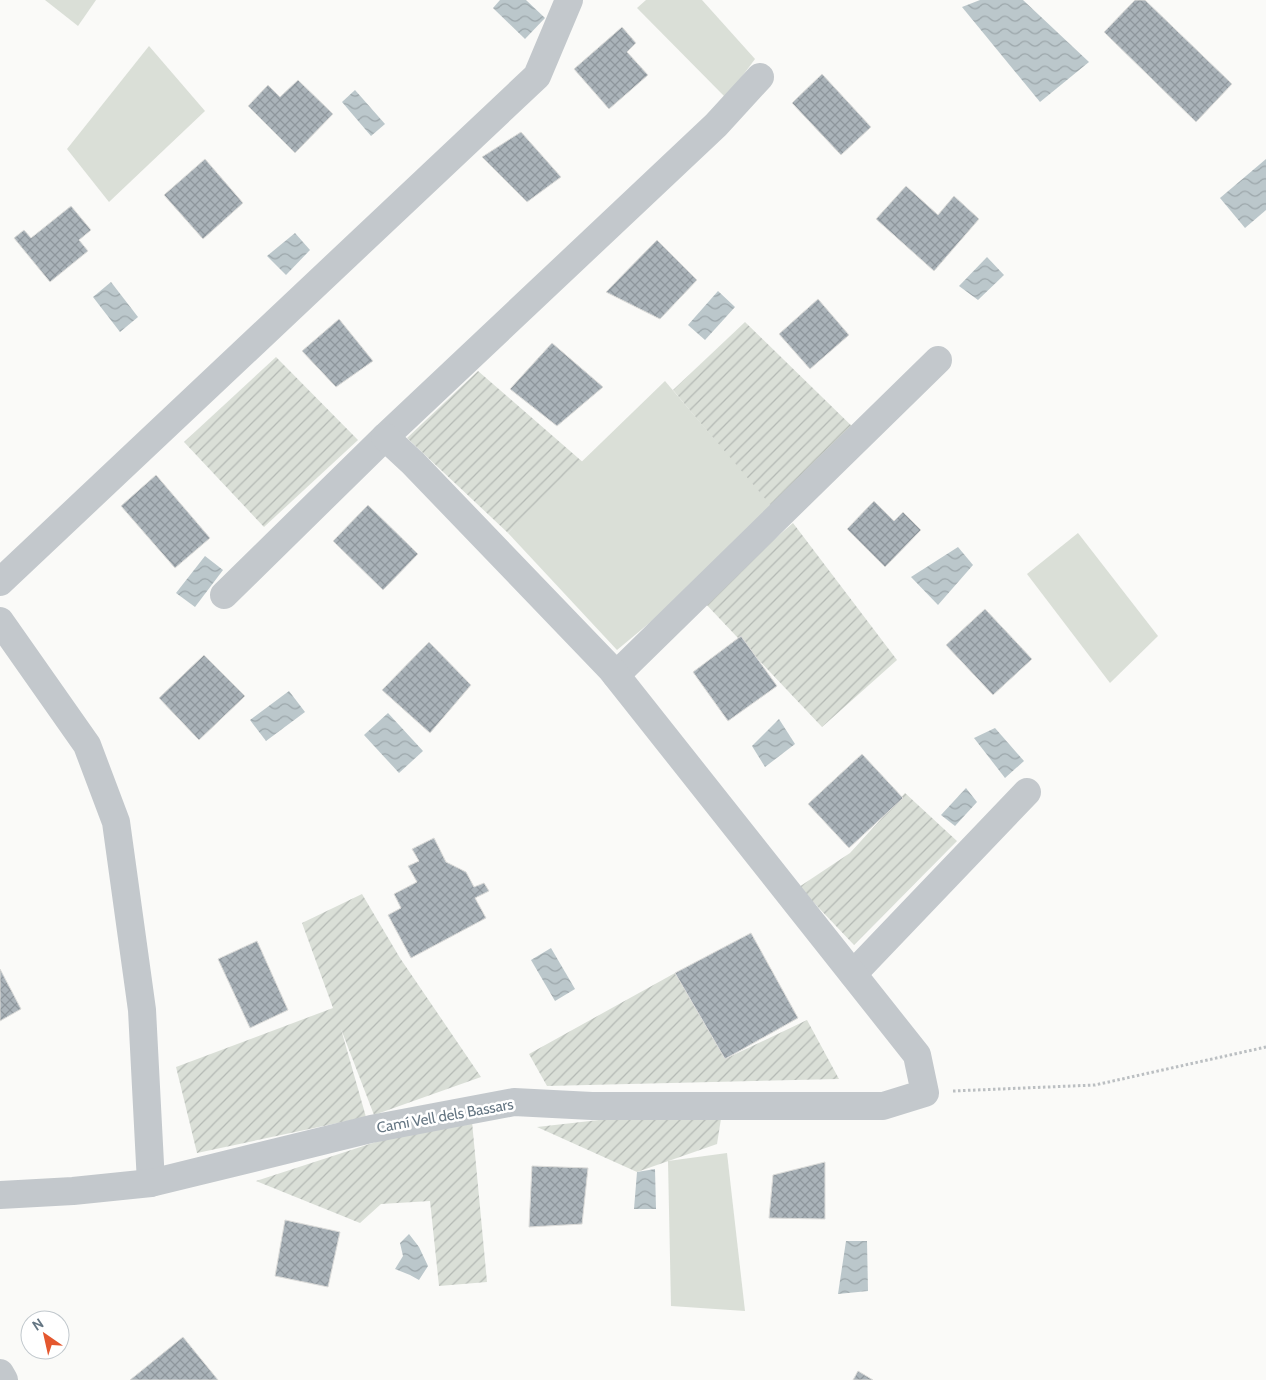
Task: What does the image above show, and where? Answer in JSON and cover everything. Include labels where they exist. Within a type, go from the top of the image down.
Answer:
[{"type":"street","points":[[0,582],[536,76],[569,0]]},
{"type":"street","points":[[224,596],[385,437],[716,125],[760,78]]},
{"type":"street","points":[[616,675],[938,360]]},
{"type":"street","points":[[385,437],[413,463],[616,675],[917,1055],[925,1092]]},
{"type":"street","points":[[0,621],[87,745],[116,822],[142,1010],[151,1183]]},
{"type":"street","points":[[853,974],[1027,792]]},
{"type":"street","name":"Camí Vell dels Bassars","points":[[0,1195],[73,1191],[151,1183],[371,1129],[514,1102],[592,1106],[883,1106],[925,1092]]},
{"type":"street","points":[[0,1373],[4,1380]]},
{"type":"path","points":[[925,1092],[1095,1084],[1266,1047]]},
{"type":"shaded area","points":[[45,0],[96,0],[78,26]]},
{"type":"shaded area","points":[[646,0],[702,0],[755,59],[726,98],[637,8]]},
{"type":"shaded area","points":[[149,46],[205,111],[109,202],[67,149]]},
{"type":"shaded area","points":[[745,322],[861,435],[772,509],[673,390]]},
{"type":"shaded area","points":[[276,357],[358,440],[264,527],[184,442]]},
{"type":"shaded area","points":[[478,371],[585,464],[508,533],[407,438]]},
{"type":"shaded area","points":[[665,381],[779,515],[617,650],[508,533]]},
{"type":"shaded area","points":[[793,523],[897,660],[822,727],[703,601]]},
{"type":"shaded area","points":[[1078,533],[1158,636],[1110,683],[1027,574]]},
{"type":"shaded area","points":[[905,793],[957,841],[854,945],[799,887],[850,853]]},
{"type":"shaded area","points":[[362,894],[400,958],[481,1077],[374,1115],[341,1029],[366,1117],[197,1153],[176,1067],[333,1008],[302,923]]},
{"type":"shaded area","points":[[675,973],[725,1059],[807,1020],[839,1079],[547,1086],[529,1054]]},
{"type":"shaded area","points":[[723,1106],[717,1144],[637,1172],[537,1127]]},
{"type":"shaded area","points":[[471,1111],[487,1282],[439,1286],[430,1201],[381,1204],[360,1223],[256,1181]]},
{"type":"shaded area","points":[[727,1153],[745,1311],[671,1306],[668,1161]]},
{"type":"water","points":[[500,0],[526,0],[545,18],[525,39],[493,8]]},
{"type":"water","points":[[980,0],[1023,0],[1089,62],[1040,102],[962,7]]},
{"type":"water","points":[[355,90],[385,124],[371,136],[342,102]]},
{"type":"water","points":[[1266,159],[1266,210],[1245,228],[1220,198]]},
{"type":"water","points":[[295,233],[310,250],[286,275],[267,256]]},
{"type":"water","points":[[987,257],[1004,275],[978,300],[959,286]]},
{"type":"water","points":[[111,282],[138,317],[120,332],[93,297]]},
{"type":"water","points":[[718,291],[735,307],[705,340],[688,325]]},
{"type":"water","points":[[958,547],[973,565],[938,605],[911,577]]},
{"type":"water","points":[[205,556],[223,570],[195,607],[176,593]]},
{"type":"water","points":[[289,691],[305,712],[266,741],[250,720]]},
{"type":"water","points":[[388,713],[423,751],[399,773],[364,735]]},
{"type":"water","points":[[779,719],[795,744],[765,767],[752,746]]},
{"type":"water","points":[[995,728],[1024,761],[1005,778],[974,738]]},
{"type":"water","points":[[966,788],[977,802],[955,826],[941,815]]},
{"type":"water","points":[[551,948],[575,989],[555,1001],[531,960]]},
{"type":"water","points":[[655,1169],[656,1209],[634,1209],[637,1172]]},
{"type":"water","points":[[409,1234],[419,1247],[428,1266],[419,1280],[395,1269],[403,1256],[400,1243]]},
{"type":"water","points":[[846,1241],[867,1241],[868,1291],[838,1294]]},
{"type":"building","points":[[1135,0],[1145,0],[1232,84],[1196,122],[1104,32]]},
{"type":"building","points":[[622,27],[636,43],[627,52],[648,75],[609,109],[574,69]]},
{"type":"building","points":[[822,74],[871,127],[841,155],[792,103]]},
{"type":"building","points":[[298,80],[333,114],[295,153],[248,106],[268,85],[280,97]]},
{"type":"building","points":[[521,132],[561,177],[527,202],[482,157]]},
{"type":"building","points":[[205,159],[243,203],[203,239],[164,195]]},
{"type":"building","points":[[906,186],[938,215],[954,196],[979,219],[934,271],[876,219]]},
{"type":"building","points":[[71,206],[91,230],[79,240],[88,251],[50,282],[14,238],[24,230],[31,238]]},
{"type":"building","points":[[657,240],[697,280],[660,319],[606,292]]},
{"type":"building","points":[[818,299],[849,335],[810,369],[779,334]]},
{"type":"building","points":[[339,319],[373,361],[336,387],[302,351]]},
{"type":"building","points":[[552,343],[603,387],[557,426],[510,389]]},
{"type":"building","points":[[156,475],[210,538],[175,568],[121,506]]},
{"type":"building","points":[[874,501],[894,521],[903,512],[921,530],[885,567],[847,529]]},
{"type":"building","points":[[368,505],[418,554],[383,590],[333,541]]},
{"type":"building","points":[[985,609],[1032,659],[993,695],[946,645]]},
{"type":"building","points":[[741,636],[777,686],[728,721],[693,672]]},
{"type":"building","points":[[429,642],[471,685],[430,733],[382,690]]},
{"type":"building","points":[[204,655],[245,696],[199,740],[159,698]]},
{"type":"building","points":[[862,754],[903,798],[849,848],[808,804]]},
{"type":"building","points":[[434,838],[446,862],[466,872],[474,887],[484,883],[489,891],[475,898],[486,918],[411,958],[388,915],[401,908],[394,894],[417,882],[408,866],[419,861],[412,849]]},
{"type":"building","points":[[751,933],[798,1018],[725,1059],[675,973]]},
{"type":"building","points":[[257,941],[288,1010],[250,1028],[218,959]]},
{"type":"building","points":[[0,969],[21,1009],[0,1021]]},
{"type":"building","points":[[825,1162],[825,1219],[769,1218],[773,1175]]},
{"type":"building","points":[[532,1166],[588,1168],[582,1224],[529,1227]]},
{"type":"building","points":[[285,1220],[340,1232],[328,1287],[275,1276]]},
{"type":"building","points":[[183,1337],[218,1380],[130,1380]]},
{"type":"building","points":[[858,1371],[873,1380],[853,1380]]}]
